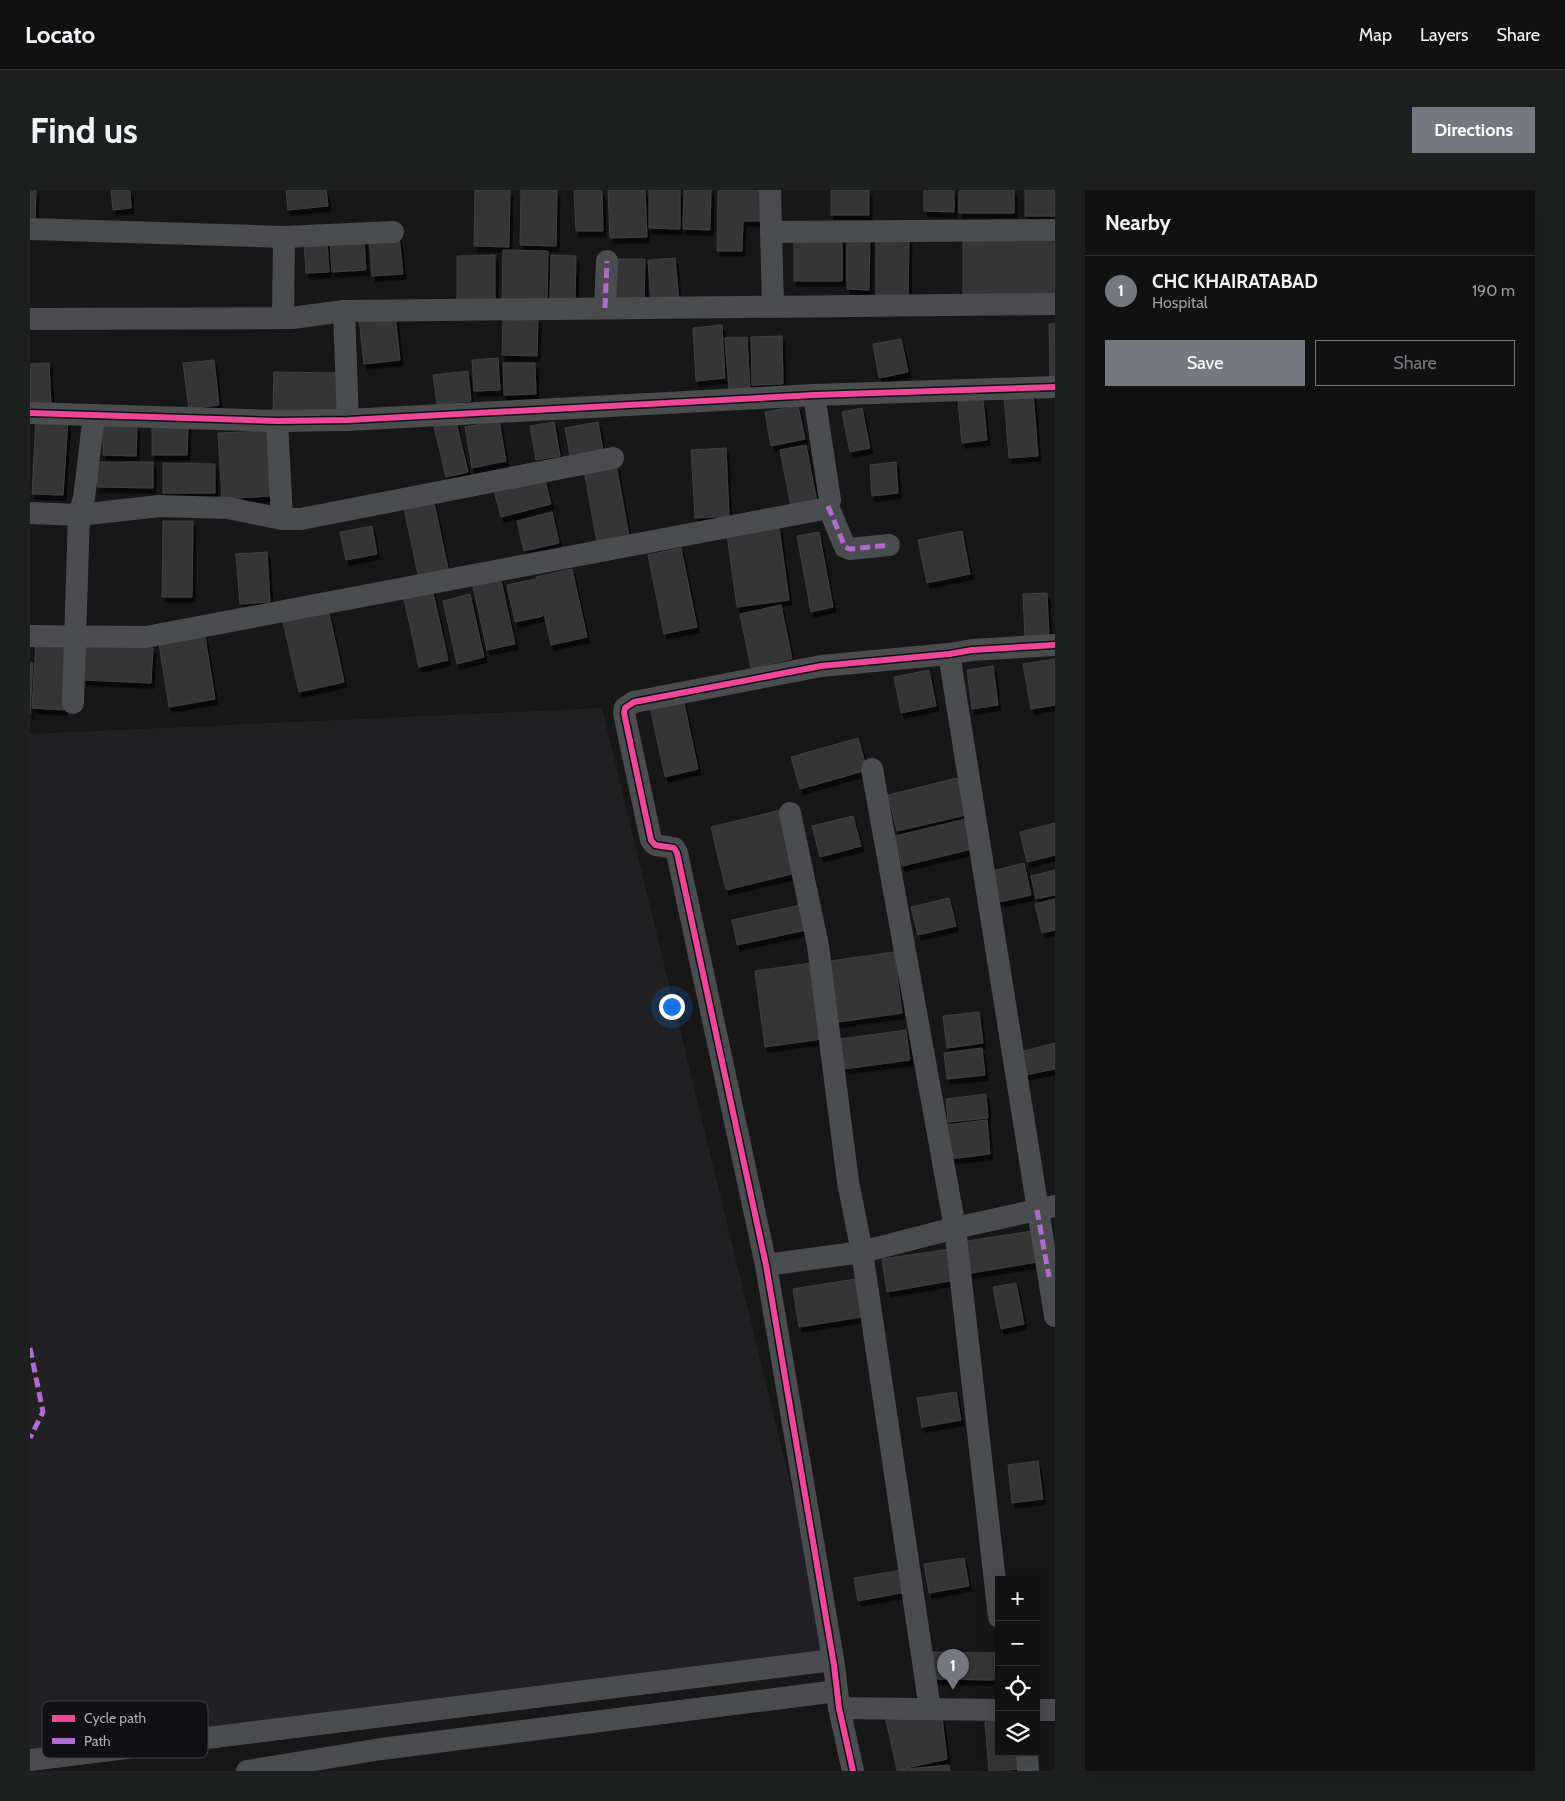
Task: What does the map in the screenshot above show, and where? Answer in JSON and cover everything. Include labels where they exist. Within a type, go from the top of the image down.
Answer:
[{"type":"street","points":[[770,190],[773,307]]},
{"type":"street","points":[[30,229],[284,237],[393,232]]},
{"type":"street","points":[[771,232],[1055,230]]},
{"type":"street","points":[[284,237],[284,318]]},
{"type":"street","points":[[605,308],[607,261]]},
{"type":"street","points":[[30,319],[284,318],[344,311],[1055,304]]},
{"type":"street","points":[[344,311],[348,420]]},
{"type":"street","points":[[30,413],[94,416],[348,420],[814,395],[1055,387]]},
{"type":"street","points":[[814,395],[830,500],[828,506],[845,548],[889,546]]},
{"type":"street","points":[[73,703],[79,515],[84,498],[94,416]]},
{"type":"street","points":[[277,420],[282,519]]},
{"type":"street","points":[[30,513],[79,515],[159,506],[228,508],[282,519],[301,519],[613,458]]},
{"type":"street","points":[[30,636],[146,637],[828,506]]},
{"type":"street","points":[[853,1771],[838,1700],[833,1660],[766,1265],[677,853],[674,848],[655,845],[651,840],[624,712],[625,708],[634,702],[821,666],[949,654],[972,650],[1055,645]]},
{"type":"street","points":[[949,654],[1046,1208],[1055,1316]]},
{"type":"street","points":[[872,769],[955,1228],[995,1582]]},
{"type":"street","points":[[790,813],[818,946],[848,1182],[862,1252],[930,1709]]},
{"type":"street","points":[[766,1265],[862,1252],[955,1228],[1046,1208]]},
{"type":"street","points":[[208,1738],[833,1660]]},
{"type":"street","points":[[252,1733],[250,1770],[381,1749],[838,1700],[930,1709],[995,1710]]},
{"type":"street","points":[[1040,1710],[1055,1710]]},
{"type":"street","points":[[1027,1756],[1028,1771]]},
{"type":"street","points":[[30,1760],[46,1758]]},
{"type":"shaded area","points":[[602,708],[833,1660],[208,1744],[208,1701],[42,1701],[42,1758],[104,1758],[30,1768],[30,734]]},
{"type":"building","points":[[30,190],[36,190],[35,225],[30,225]]},
{"type":"building","points":[[111,190],[130,190],[131,208],[113,210]]},
{"type":"building","points":[[286,190],[326,190],[328,206],[288,210]]},
{"type":"building","points":[[475,190],[510,190],[509,247],[474,246]]},
{"type":"building","points":[[521,190],[557,190],[556,246],[520,245]]},
{"type":"building","points":[[574,190],[602,190],[603,231],[576,231]]},
{"type":"building","points":[[608,190],[645,190],[647,237],[610,238]]},
{"type":"building","points":[[649,190],[680,190],[680,229],[649,228]]},
{"type":"building","points":[[684,190],[711,190],[710,230],[683,229]]},
{"type":"building","points":[[718,190],[768,190],[768,221],[743,221],[742,251],[717,251]]},
{"type":"building","points":[[831,190],[869,190],[869,215],[831,215]]},
{"type":"building","points":[[924,190],[954,190],[954,212],[924,211]]},
{"type":"building","points":[[959,190],[1014,190],[1014,213],[959,213]]},
{"type":"building","points":[[1025,190],[1055,190],[1055,216],[1025,216]]},
{"type":"building","points":[[847,232],[870,232],[869,290],[847,289]]},
{"type":"building","points":[[876,234],[909,234],[908,302],[876,302]]},
{"type":"building","points":[[399,236],[403,274],[372,276],[369,238]]},
{"type":"building","points":[[794,236],[842,236],[842,281],[794,281]]},
{"type":"building","points":[[963,236],[1055,236],[1055,297],[963,296]]},
{"type":"building","points":[[364,238],[366,270],[332,272],[330,240]]},
{"type":"building","points":[[327,239],[329,272],[306,273],[304,241]]},
{"type":"building","points":[[503,250],[548,251],[547,304],[502,303]]},
{"type":"building","points":[[495,255],[495,308],[457,308],[457,256]]},
{"type":"building","points":[[551,255],[576,256],[575,301],[550,300]]},
{"type":"building","points":[[675,258],[679,301],[651,303],[648,260]]},
{"type":"building","points":[[615,259],[645,259],[644,304],[614,303]]},
{"type":"building","points":[[395,314],[400,360],[364,364],[359,317]]},
{"type":"building","points":[[503,317],[538,318],[537,356],[502,355]]},
{"type":"building","points":[[1055,323],[1055,378],[1050,378],[1049,324]]},
{"type":"building","points":[[722,325],[725,378],[696,381],[693,328]]},
{"type":"building","points":[[782,336],[783,384],[752,385],[751,337]]},
{"type":"building","points":[[747,337],[750,389],[729,390],[725,338]]},
{"type":"building","points":[[901,339],[908,372],[879,378],[873,344]]},
{"type":"building","points":[[498,358],[500,390],[474,391],[472,360]]},
{"type":"building","points":[[214,360],[219,405],[189,409],[183,363]]},
{"type":"building","points":[[49,363],[51,404],[30,405],[30,364]]},
{"type":"building","points":[[503,363],[535,363],[536,394],[504,395]]},
{"type":"building","points":[[468,371],[471,401],[437,404],[433,375]]},
{"type":"building","points":[[274,372],[342,373],[342,411],[273,410]]},
{"type":"building","points":[[1033,393],[1038,456],[1009,458],[1004,396]]},
{"type":"building","points":[[983,400],[987,440],[962,443],[958,402]]},
{"type":"building","points":[[798,406],[805,439],[771,446],[765,412]]},
{"type":"building","points":[[862,408],[870,448],[850,452],[842,412]]},
{"type":"building","points":[[36,418],[68,419],[63,495],[32,494]]},
{"type":"building","points":[[499,421],[506,461],[472,468],[465,427]]},
{"type":"building","points":[[456,422],[468,472],[446,477],[434,427]]},
{"type":"building","points":[[554,422],[560,456],[536,460],[530,426]]},
{"type":"building","points":[[598,422],[603,450],[570,456],[565,428]]},
{"type":"building","points":[[152,425],[188,425],[187,455],[152,455]]},
{"type":"building","points":[[103,426],[137,426],[136,456],[103,455]]},
{"type":"building","points":[[267,431],[270,496],[222,499],[218,433]]},
{"type":"building","points":[[806,445],[817,502],[791,507],[780,450]]},
{"type":"building","points":[[726,448],[729,516],[695,518],[691,450]]},
{"type":"building","points":[[98,462],[153,462],[153,488],[97,487]]},
{"type":"building","points":[[896,462],[898,493],[872,496],[870,465]]},
{"type":"building","points":[[163,463],[215,464],[215,493],[163,493]]},
{"type":"building","points":[[616,464],[629,536],[597,542],[584,470]]},
{"type":"building","points":[[544,475],[551,504],[501,517],[493,487]]},
{"type":"building","points":[[433,498],[449,573],[419,579],[403,504]]},
{"type":"building","points":[[552,512],[559,543],[524,551],[517,521]]},
{"type":"building","points":[[163,521],[193,521],[192,597],[162,597]]},
{"type":"building","points":[[372,526],[377,554],[346,560],[340,532]]},
{"type":"building","points":[[779,527],[789,600],[737,607],[727,535]]},
{"type":"building","points":[[962,531],[970,574],[927,583],[918,540]]},
{"type":"building","points":[[819,532],[833,607],[811,612],[797,536]]},
{"type":"building","points":[[681,548],[697,627],[664,634],[648,555]]},
{"type":"building","points":[[267,552],[270,602],[240,604],[236,554]]},
{"type":"building","points":[[572,569],[587,637],[551,645],[536,577]]},
{"type":"building","points":[[500,576],[515,644],[487,650],[472,582]]},
{"type":"building","points":[[535,579],[543,616],[515,622],[507,585]]},
{"type":"building","points":[[432,588],[448,660],[419,667],[403,594]]},
{"type":"building","points":[[1047,593],[1049,637],[1025,638],[1023,594]]},
{"type":"building","points":[[470,594],[484,657],[457,664],[443,601]]},
{"type":"building","points":[[781,605],[792,659],[751,668],[740,614]]},
{"type":"building","points":[[329,613],[344,682],[299,692],[283,622]]},
{"type":"building","points":[[205,637],[215,699],[169,707],[159,644]]},
{"type":"building","points":[[36,644],[69,646],[64,710],[32,708]]},
{"type":"building","points":[[86,644],[153,648],[151,683],[84,680]]},
{"type":"building","points":[[1055,659],[1055,705],[1031,709],[1023,664]]},
{"type":"building","points":[[30,662],[33,663],[30,714]]},
{"type":"building","points":[[993,666],[998,705],[972,709],[967,670]]},
{"type":"building","points":[[929,670],[936,706],[901,713],[894,677]]},
{"type":"building","points":[[682,694],[698,769],[665,777],[649,702]]},
{"type":"building","points":[[858,738],[867,770],[800,789],[791,757]]},
{"type":"building","points":[[957,778],[966,815],[897,831],[888,795]]},
{"type":"building","points":[[781,810],[796,873],[726,890],[711,827]]},
{"type":"building","points":[[853,816],[861,846],[820,857],[812,826]]},
{"type":"building","points":[[966,819],[972,849],[902,866],[895,836]]},
{"type":"building","points":[[1055,823],[1055,855],[1027,862],[1020,832]]},
{"type":"building","points":[[1024,863],[1031,895],[995,903],[988,872]]},
{"type":"building","points":[[1055,870],[1055,895],[1036,899],[1031,876]]},
{"type":"building","points":[[949,898],[956,926],[918,935],[911,907]]},
{"type":"building","points":[[1055,899],[1055,930],[1042,933],[1035,904]]},
{"type":"building","points":[[801,905],[806,930],[737,945],[732,920]]},
{"type":"building","points":[[894,952],[902,1013],[832,1023],[823,962]]},
{"type":"building","points":[[811,963],[822,1039],[765,1047],[755,971]]},
{"type":"building","points":[[979,1012],[983,1043],[947,1048],[943,1016]]},
{"type":"building","points":[[906,1030],[910,1060],[844,1069],[840,1039]]},
{"type":"building","points":[[1055,1043],[1055,1069],[1025,1075],[1020,1052]]},
{"type":"building","points":[[982,1048],[985,1075],[947,1079],[944,1053]]},
{"type":"building","points":[[986,1094],[988,1118],[948,1122],[946,1099]]},
{"type":"building","points":[[987,1120],[990,1154],[950,1159],[946,1125]]},
{"type":"building","points":[[1032,1231],[1037,1262],[966,1274],[961,1242]]},
{"type":"building","points":[[950,1249],[955,1280],[887,1292],[882,1259]]},
{"type":"building","points":[[855,1279],[861,1317],[799,1327],[793,1289]]},
{"type":"building","points":[[1016,1283],[1024,1324],[1001,1329],[993,1287]]},
{"type":"building","points":[[956,1392],[961,1420],[922,1427],[917,1398]]},
{"type":"building","points":[[1038,1461],[1043,1499],[1012,1503],[1008,1465]]},
{"type":"building","points":[[964,1558],[969,1586],[929,1593],[924,1564]]},
{"type":"building","points":[[907,1569],[911,1591],[858,1601],[854,1578]]},
{"type":"building","points":[[933,1652],[995,1653],[994,1680],[933,1679]]},
{"type":"building","points":[[942,1718],[947,1759],[897,1770],[886,1720]]},
{"type":"building","points":[[995,1721],[995,1756],[1023,1756],[1024,1769],[989,1771],[985,1722]]},
{"type":"building","points":[[949,1765],[950,1771],[897,1771],[897,1770]]},
{"type":"marked path","points":[[605,308],[607,261]]},
{"type":"marked path","points":[[828,506],[845,547],[850,549],[889,545]]},
{"type":"marked path","points":[[1037,1210],[1049,1277]]},
{"type":"marked path","points":[[30,1348],[43,1412],[30,1438]]},
{"type":"cycle path","points":[[30,413],[277,421],[348,420],[814,395],[1055,387]]},
{"type":"cycle path","points":[[853,1771],[839,1708],[834,1665],[766,1265],[677,853],[674,848],[655,845],[651,840],[624,713],[625,708],[634,702],[821,666],[949,654],[972,650],[1055,645]]},
{"type":"place","name":"CHC KHAIRATABAD","points":[[953,1690]]}]
